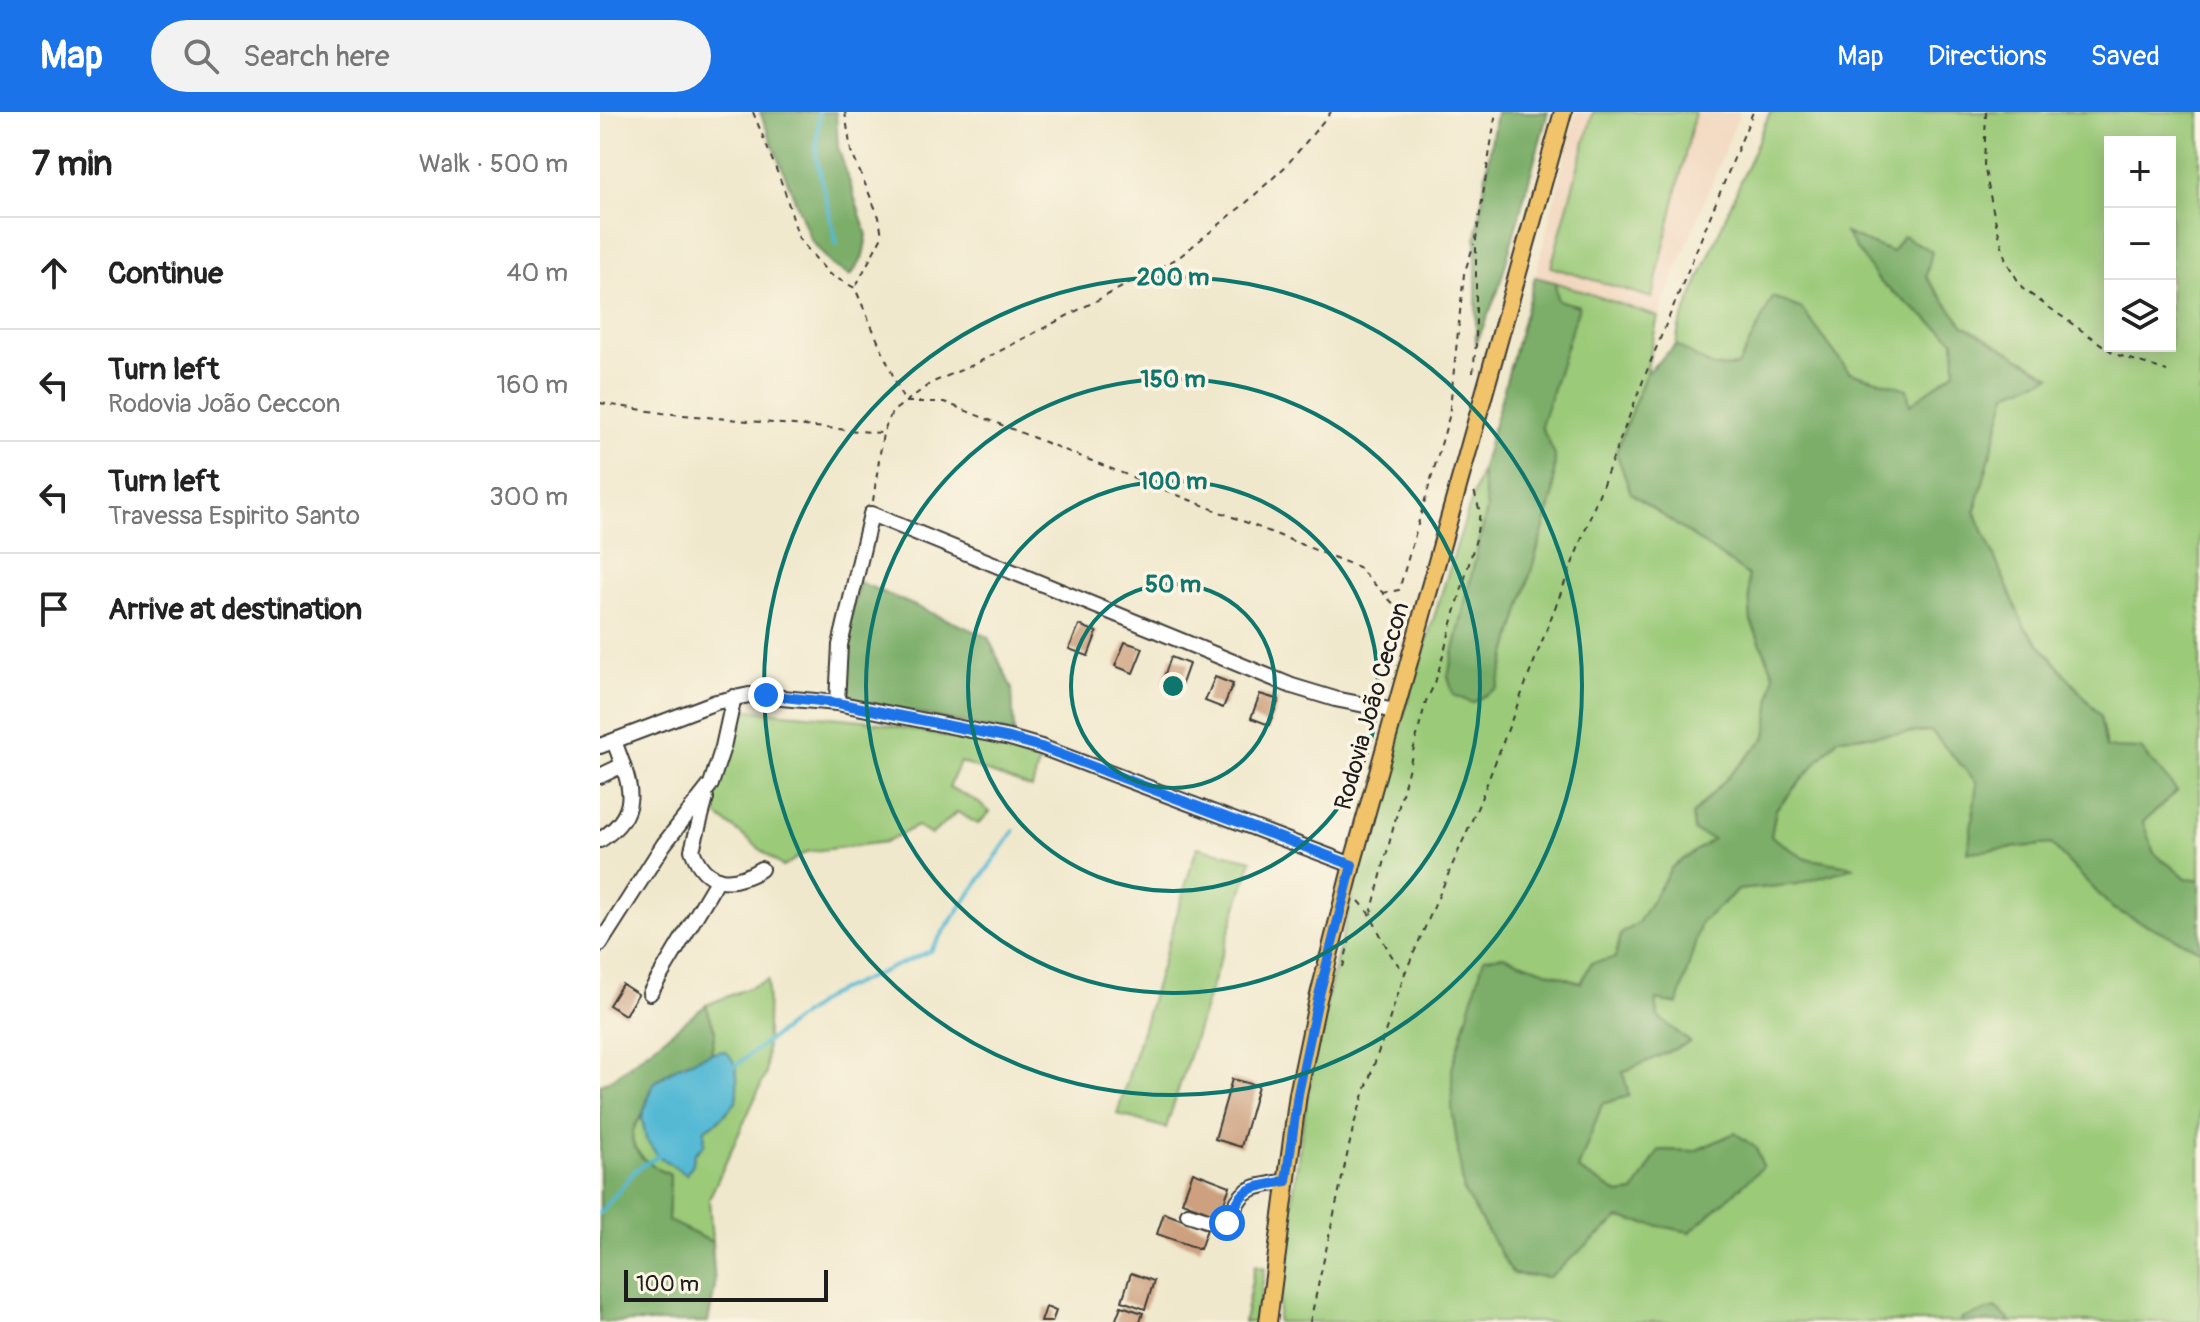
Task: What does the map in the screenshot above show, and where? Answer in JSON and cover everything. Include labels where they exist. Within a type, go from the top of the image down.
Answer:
[{"type":"main road","name":"Rodovia João Ceccon","points":[[1268,1322],[1301,1080],[1318,999],[1352,865],[1563,112]]},
{"type":"street","points":[[837,703],[840,645],[871,514],[1292,686],[1335,699],[1395,711]]},
{"type":"street","points":[[600,840],[619,825],[631,799],[623,765],[607,743],[734,697],[766,695],[837,703],[1010,738],[1352,865]]},
{"type":"street","points":[[734,697],[723,747],[692,850],[704,872],[718,879],[733,881],[749,877],[761,869]]},
{"type":"street","points":[[600,776],[623,765]]},
{"type":"street","points":[[600,944],[664,844],[709,787]]},
{"type":"street","points":[[650,993],[718,879]]},
{"type":"street","points":[[1188,1214],[1223,1225],[1227,1223],[1239,1195],[1245,1190],[1286,1181]]},
{"type":"path","points":[[753,112],[784,189],[799,239],[829,274],[855,288],[905,402]]},
{"type":"path","points":[[845,112],[851,151],[879,217],[882,236],[855,288]]},
{"type":"path","points":[[871,514],[883,433],[892,412],[931,383],[973,365],[1178,258],[1286,166],[1331,112]]},
{"type":"path","points":[[1476,344],[1476,239],[1496,112]]},
{"type":"path","points":[[1310,1322],[1354,1124],[1405,973],[1479,804],[1641,386],[1753,112]]},
{"type":"path","points":[[1986,112],[1984,165],[1991,202],[2006,261],[2023,289],[2115,354],[2167,371]]},
{"type":"path","points":[[1382,593],[1399,590],[1449,417],[1464,274],[1476,239]]},
{"type":"path","points":[[905,402],[944,402],[1358,567],[1418,629]]},
{"type":"path","points":[[600,403],[662,413],[883,433]]},
{"type":"path","points":[[1371,914],[1426,701],[1435,683],[1476,539],[1480,512],[1475,492],[1462,470]]},
{"type":"path","points":[[1355,914],[1359,900],[1371,914],[1395,963],[1405,973]]},
{"type":"path","points":[[1342,970],[1352,928]]},
{"type":"shaded area","points":[[1576,112],[1593,112],[1551,267],[1652,297],[1695,112],[1740,112],[1658,317],[1535,277]]},
{"type":"green space","points":[[760,112],[836,112],[838,147],[867,235],[863,257],[851,276],[832,265],[811,240]]},
{"type":"green space","points":[[1496,112],[1548,112],[1498,291],[1476,344],[1476,239]]},
{"type":"green space","points":[[1593,112],[1695,112],[1652,298],[1551,267]]},
{"type":"green space","points":[[1770,112],[2200,112],[2200,881],[2186,878],[2154,853],[2142,822],[2177,792],[2106,748],[2100,716],[2024,626],[1975,512],[2007,393],[2050,375],[1963,325],[1926,277],[1893,252],[1847,234],[1880,282],[1954,340],[1956,371],[1910,406],[1907,389],[1849,372],[1802,309],[1773,298],[1738,366],[1713,367],[1676,345],[1679,327]]},
{"type":"green space","points":[[1845,233],[1892,252],[1903,236],[1932,251],[1926,277],[1963,325],[2051,376],[2007,393],[1975,512],[2024,626],[2100,716],[2106,748],[2141,749],[2177,791],[2143,822],[2154,853],[2186,878],[2200,881],[2200,950],[2113,909],[2051,844],[1968,852],[1977,783],[1931,731],[1838,738],[1776,809],[1771,836],[1804,858],[1855,867],[1798,884],[1738,890],[1701,922],[1678,1004],[1656,1000],[1658,1017],[1690,1042],[1623,1072],[1629,1096],[1602,1104],[1578,1169],[1619,1194],[1634,1192],[1659,1150],[1695,1151],[1735,1133],[1756,1148],[1763,1167],[1690,1232],[1619,1218],[1549,1277],[1513,1274],[1464,1192],[1452,1108],[1452,1069],[1484,958],[1503,956],[1581,983],[1591,963],[1615,958],[1621,934],[1638,923],[1672,867],[1713,839],[1694,831],[1692,815],[1766,737],[1774,674],[1751,621],[1748,575],[1631,493],[1616,452],[1646,373],[1676,345],[1713,367],[1738,366],[1773,297],[1802,309],[1849,372],[1907,389],[1910,405],[1955,371],[1954,340],[1880,282]]},
{"type":"green space","points":[[1535,277],[1555,282],[1557,300],[1579,306],[1541,426],[1555,455],[1553,496],[1497,688],[1472,703],[1453,695],[1448,676],[1487,509],[1481,471]]},
{"type":"green space","points":[[1555,282],[1658,317],[1646,373],[1616,452],[1631,493],[1748,575],[1751,621],[1774,674],[1766,738],[1692,815],[1714,839],[1672,867],[1638,923],[1621,934],[1616,958],[1581,983],[1503,956],[1452,1069],[1452,1108],[1464,1192],[1513,1274],[1549,1277],[1619,1218],[1691,1232],[1735,1133],[1695,1151],[1659,1150],[1635,1192],[1619,1194],[1578,1169],[1602,1104],[1623,1072],[1690,1042],[1658,1017],[1656,999],[1678,1003],[1701,922],[1738,890],[1798,884],[1852,867],[1804,858],[1771,836],[1776,809],[1838,738],[1931,731],[1978,783],[1969,852],[2051,844],[2113,909],[2200,950],[2200,1322],[2012,1322],[1995,1308],[1959,1322],[1277,1322],[1305,1111],[1334,969],[1392,754],[1481,471],[1487,509],[1448,676],[1497,688],[1553,496],[1555,455],[1541,426],[1579,306],[1557,300]]},
{"type":"green space","points":[[859,582],[988,637],[1012,689],[1014,734],[842,697],[843,649]]},
{"type":"green space","points":[[739,709],[863,720],[1041,755],[1032,788],[960,762],[949,787],[975,800],[990,812],[978,824],[957,812],[931,835],[917,826],[885,842],[806,852],[783,867],[709,809]]},
{"type":"green space","points":[[1197,847],[1252,860],[1166,1128],[1117,1114]]},
{"type":"green space","points":[[768,980],[766,1074],[709,1199],[712,1242],[668,1221],[670,1175],[653,1166],[638,1152],[632,1135],[642,1117],[647,1137],[656,1152],[686,1174],[694,1154],[699,1150],[705,1129],[717,1122],[736,1102],[737,1077],[725,1051],[711,1053],[715,1031],[706,1005]]},
{"type":"green space","points":[[706,1005],[715,1031],[711,1053],[675,1068],[656,1082],[632,1135],[641,1156],[670,1175],[668,1221],[712,1242],[715,1288],[708,1322],[600,1322],[600,1085],[616,1076]]},
{"type":"green space","points":[[1255,1265],[1265,1268],[1257,1322],[1244,1322]]},
{"type":"green space","points":[[1995,1308],[2012,1322],[1959,1322],[1961,1319]]},
{"type":"water","points":[[725,1051],[736,1067],[736,1102],[717,1122],[705,1129],[704,1145],[694,1154],[693,1164],[686,1174],[658,1156],[646,1139],[642,1117],[654,1083],[679,1066],[711,1053]]},
{"type":"building","points":[[1079,625],[1097,632],[1088,656],[1069,649]]},
{"type":"building","points":[[1125,642],[1143,648],[1133,673],[1115,666]]},
{"type":"building","points":[[1171,657],[1189,664],[1180,689],[1162,682]]},
{"type":"building","points":[[1215,677],[1233,684],[1223,708],[1205,701]]},
{"type":"building","points":[[1260,694],[1279,700],[1269,725],[1251,718]]},
{"type":"building","points":[[622,984],[638,994],[625,1015],[609,1005]]},
{"type":"building","points":[[1232,1079],[1258,1086],[1241,1147],[1215,1139]]},
{"type":"building","points":[[1193,1172],[1230,1186],[1219,1216],[1182,1202]]},
{"type":"building","points":[[1164,1213],[1207,1229],[1200,1249],[1157,1234]]},
{"type":"building","points":[[1131,1273],[1154,1281],[1145,1309],[1122,1301]]},
{"type":"building","points":[[1121,1306],[1143,1313],[1140,1322],[1115,1322]]},
{"type":"building","points":[[1046,1307],[1056,1311],[1052,1322],[1041,1322]]},
{"type":"waterway","points":[[819,112],[816,156],[837,244]]},
{"type":"waterway","points":[[732,1068],[829,995],[930,951],[1014,831]]},
{"type":"waterway","points":[[600,1213],[636,1170],[661,1152]]},
{"type":"route","points":[[766,695],[837,703],[1010,738],[1073,758],[1352,865],[1298,1094],[1286,1181],[1245,1190],[1239,1195],[1227,1223]]}]
